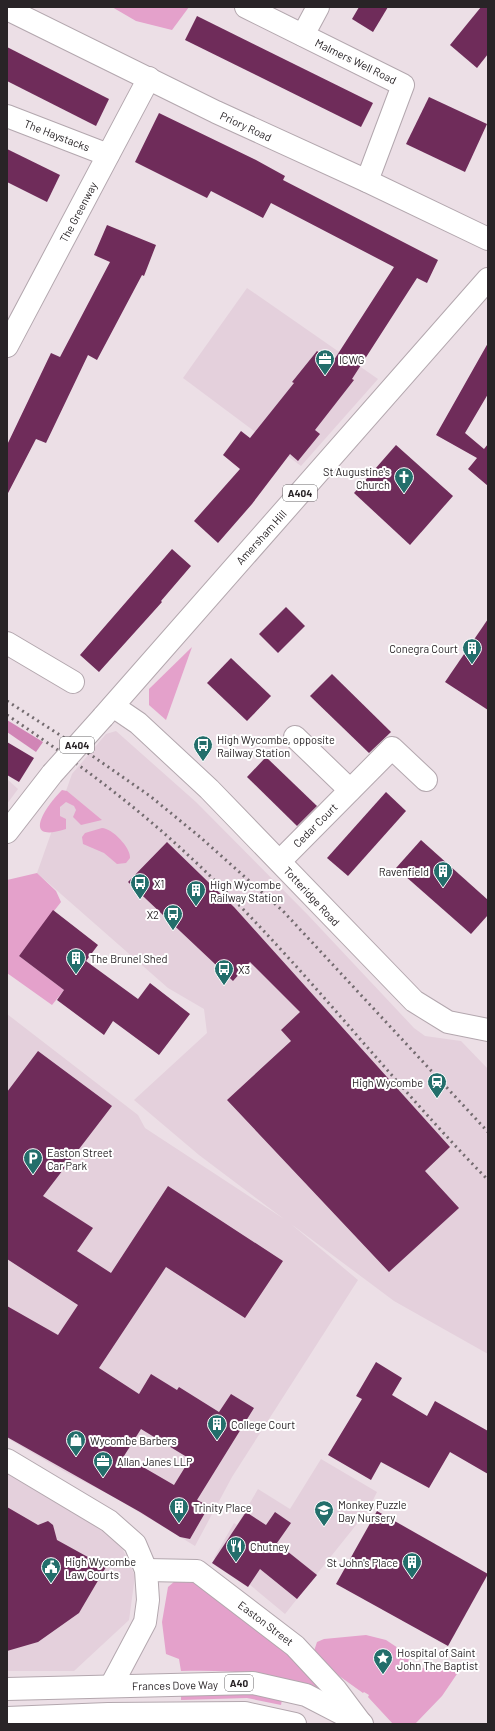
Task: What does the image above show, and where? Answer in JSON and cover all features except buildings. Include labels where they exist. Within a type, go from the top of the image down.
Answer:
[{"type":"street","name":"Malmers Well Road","points":[[246,7],[403,85],[367,180]]},
{"type":"street","name":"Malmers Well Road","points":[[303,35],[318,7]]},
{"type":"street","name":"Priory Road","points":[[7,9],[216,112],[367,180],[488,239]]},
{"type":"street","name":"The Greenway","points":[[7,346],[149,78]]},
{"type":"street","name":"The Haystacks","points":[[7,116],[108,154]]},
{"type":"street","name":"Amersham Hill","points":[[108,711],[488,279]]},
{"type":"street","points":[[7,643],[73,682]]},
{"type":"street","name":"A404","points":[[7,832],[52,774],[108,711]]},
{"type":"street","name":"Totteridge Road","points":[[108,711],[138,723],[209,789],[280,861],[332,918],[414,1001],[448,1022],[488,1030]]},
{"type":"street","points":[[295,737],[350,790]]},
{"type":"street","name":"Cedar Court","points":[[280,861],[392,748],[426,780]]},
{"type":"street","points":[[7,1460],[109,1520],[135,1544],[146,1570],[148,1600],[145,1622],[111,1686],[108,1714]]},
{"type":"street","name":"Easton Street","points":[[146,1570],[197,1572],[295,1646],[336,1690],[361,1723]]},
{"type":"street","name":"Frances Dove Way","points":[[7,1688],[253,1683],[306,1695],[361,1723]]},
{"type":"street","points":[[7,1718],[108,1714],[245,1713],[295,1724]]},
{"type":"shaded area","points":[[112,7],[189,7],[172,30],[136,21]]},
{"type":"shaded area","points":[[247,288],[378,379],[301,466],[183,378]]},
{"type":"shaded area","points":[[192,647],[166,720],[149,705],[149,689]]},
{"type":"shaded area","points":[[7,720],[43,742],[36,752],[7,732]]},
{"type":"shaded area","points":[[116,731],[196,802],[308,915],[414,1028],[425,1036],[461,1041],[488,1069],[488,1354],[394,1301],[291,1224],[358,1280],[232,1477],[195,1546],[114,1497],[67,1473],[7,1438],[7,1014],[138,1115],[145,1128],[284,1219],[199,1155],[134,1100],[207,1033],[204,1009],[168,988],[37,873],[72,774],[106,734]]},
{"type":"shaded area","points":[[7,779],[18,789],[7,804]]},
{"type":"shaded area","points":[[62,790],[67,791],[102,820],[81,825],[73,817],[76,810],[74,806],[66,802],[60,807],[60,816],[66,819],[66,829],[52,832],[44,831],[40,827],[44,813]]},
{"type":"shaded area","points":[[102,828],[111,831],[124,844],[130,858],[126,863],[117,864],[104,853],[83,844],[82,837],[85,833]]},
{"type":"shaded area","points":[[37,873],[56,891],[61,902],[19,956],[64,990],[52,1005],[7,973],[7,880]]},
{"type":"shaded area","points":[[321,1459],[377,1492],[368,1510],[285,1614],[249,1584],[214,1558],[234,1523],[237,1525],[258,1489],[290,1509]]},
{"type":"shaded area","points":[[7,1471],[116,1535],[135,1576],[129,1620],[74,1671],[7,1671]]},
{"type":"shaded area","points":[[187,1577],[267,1634],[318,1686],[315,1688],[281,1678],[249,1673],[181,1671],[179,1659],[166,1654],[162,1622],[168,1587],[175,1581]]},
{"type":"shaded area","points":[[366,1635],[386,1640],[398,1648],[410,1661],[422,1668],[459,1671],[442,1696],[415,1724],[393,1724],[368,1697],[369,1695],[364,1692],[363,1693],[328,1668],[314,1651],[317,1642],[324,1639]]},
{"type":"shaded area","points":[[225,1691],[263,1694],[282,1700],[281,1705],[247,1698],[181,1700],[181,1692]]},
{"type":"railway","points":[[7,701],[91,755],[150,796],[200,837],[283,911],[488,1132]]},
{"type":"railway","points":[[7,715],[108,787],[166,835],[209,875],[291,960],[447,1137],[488,1180]]},
{"type":"place","name":"ICWG","points":[[325,376]]},
{"type":"place","name":"St Augustine's Church","points":[[404,494]]},
{"type":"place","name":"Conegra Court","points":[[472,665]]},
{"type":"place","name":"High Wycombe, opposite Railway Station","points":[[203,762]]},
{"type":"place","name":"Ravenfield","points":[[443,888]]},
{"type":"place","name":"X1","points":[[140,900]]},
{"type":"place","name":"High Wycombe Railway Station","points":[[196,907]]},
{"type":"place","name":"X2","points":[[173,931]]},
{"type":"place","name":"The Brunel Shed","points":[[76,975]]},
{"type":"place","name":"X3","points":[[224,986]]},
{"type":"place","name":"High Wycombe","points":[[437,1099]]},
{"type":"place","name":"Easton Street Car Park","points":[[33,1175]]},
{"type":"place","name":"College Court","points":[[217,1441]]},
{"type":"place","name":"Wycombe Barbers","points":[[76,1457]]},
{"type":"place","name":"Allan Janes LLP","points":[[103,1478]]},
{"type":"place","name":"Trinity Place","points":[[179,1524]]},
{"type":"place","name":"Monkey Puzzle Day Nursery","points":[[324,1527]]},
{"type":"place","name":"Chutney","points":[[236,1563]]},
{"type":"place","name":"St John's Place","points":[[412,1579]]},
{"type":"place","name":"High Wycombe Law Courts","points":[[51,1584]]},
{"type":"place","name":"Hospital of Saint John The Baptist","points":[[383,1675]]}]
